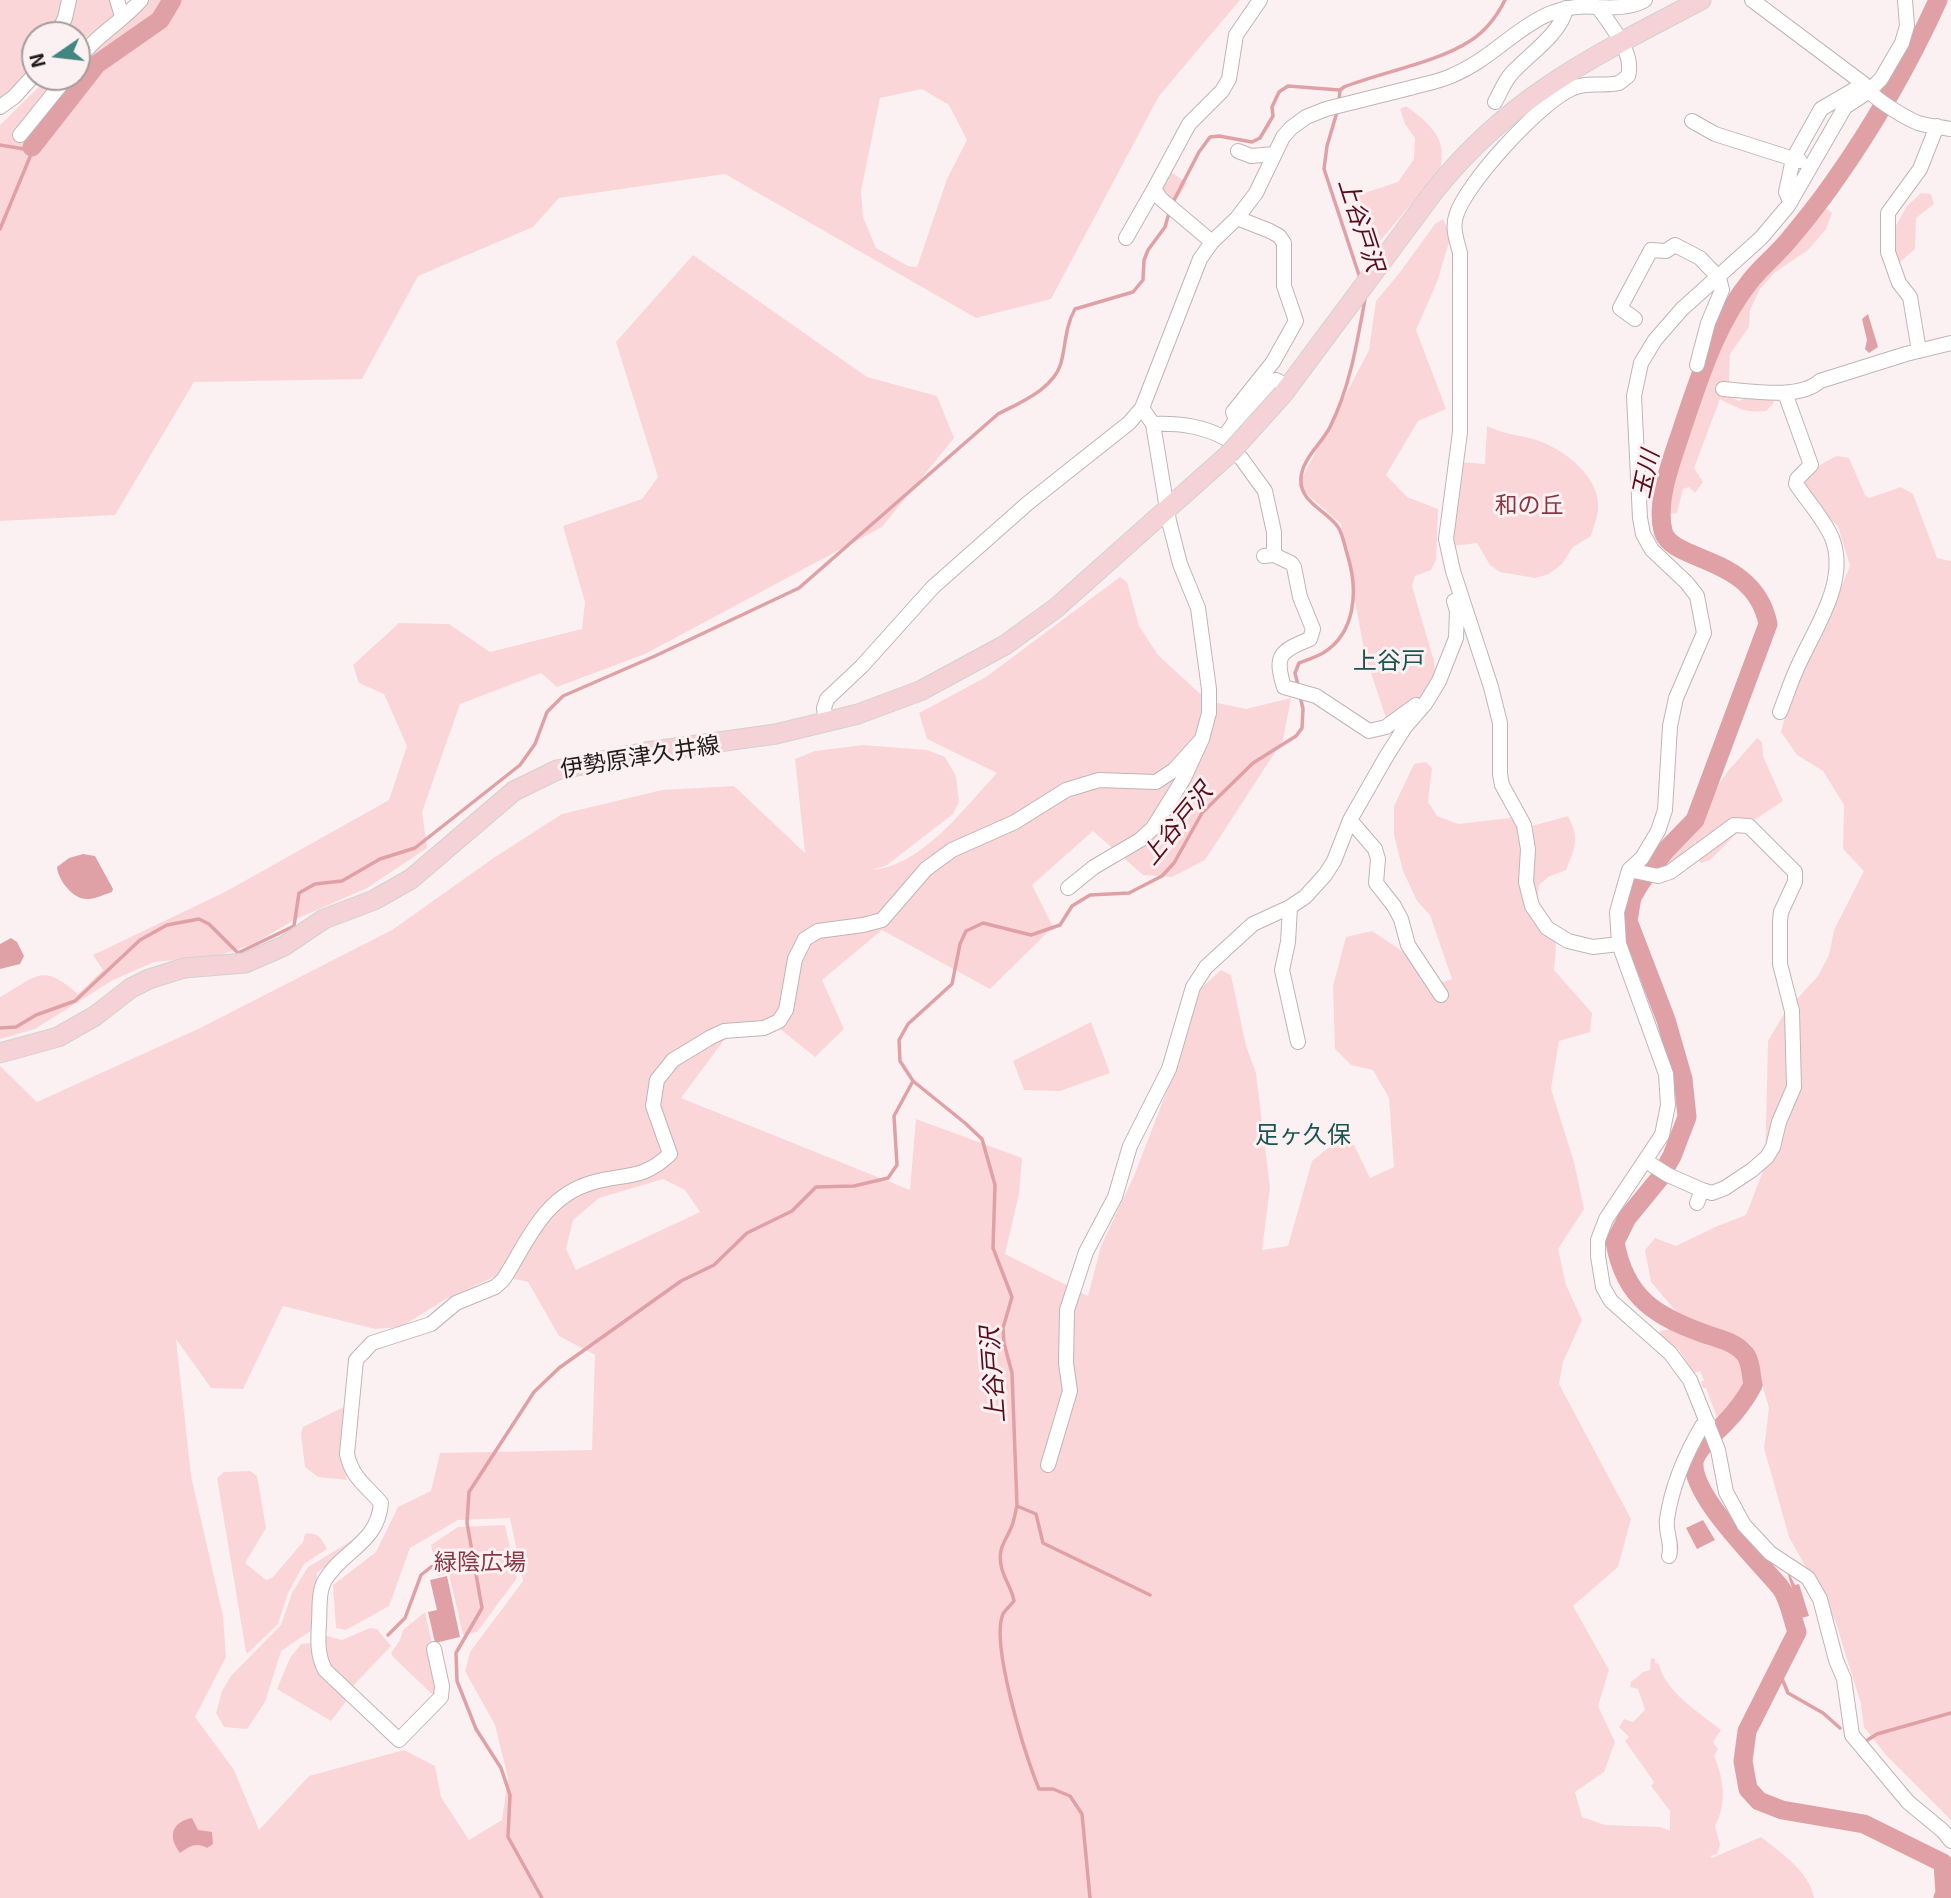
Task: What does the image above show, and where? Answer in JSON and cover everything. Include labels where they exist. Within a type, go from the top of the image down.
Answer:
[{"type":"main road","points":[[1620,43],[1701,0]]},
{"type":"main road","name":"伊勢原津久井線","points":[[0,1054],[58,1037],[95,1016],[131,988],[149,979],[184,968],[244,963],[284,946],[324,919],[374,900],[411,879],[514,791],[557,769],[646,752],[765,736],[858,714],[920,691],[1005,645],[1056,608],[1168,509],[1289,387],[1447,174],[1492,128],[1535,93],[1574,67],[1620,43]]},
{"type":"street","points":[[64,21],[69,0]]},
{"type":"street","points":[[117,0],[122,16]]},
{"type":"street","points":[[91,43],[121,20],[122,16],[141,0]]},
{"type":"street","points":[[1126,238],[1189,124],[1222,91],[1229,79],[1236,35],[1261,0]]},
{"type":"street","points":[[825,723],[824,708],[827,699],[862,666],[933,587],[1028,503],[1129,423],[1142,408],[1200,259],[1256,193],[1283,137],[1291,128],[1306,117],[1326,109],[1447,78],[1469,69],[1537,19],[1551,12],[1580,5],[1614,8],[1639,4],[1645,0]]},
{"type":"street","points":[[1752,0],[1894,109],[1918,123],[1944,128],[1920,169],[1888,213],[1888,252],[1899,283],[1910,297],[1919,351]]},
{"type":"street","points":[[1905,0],[1907,26],[1902,43],[1881,79],[1845,107],[1790,201],[1760,238],[1682,309],[1641,363],[1634,396],[1643,534],[1652,550],[1697,596],[1704,633],[1677,693],[1670,726],[1665,810],[1658,831],[1634,870],[1617,912],[1619,944],[1666,1074],[1669,1090],[1664,1127],[1658,1142],[1606,1219],[1598,1240],[1600,1274],[1611,1301],[1670,1353],[1690,1380],[1718,1450],[1726,1492],[1744,1525],[1770,1553],[1808,1578],[1820,1599],[1836,1660],[1844,1679],[1852,1735],[1908,1802],[1951,1841]]},
{"type":"street","points":[[1598,7],[1620,43],[1629,64],[1625,79],[1612,85],[1585,84],[1558,96],[1523,126],[1493,159],[1455,217],[1454,230],[1460,253],[1460,432],[1447,525],[1449,556],[1500,723],[1502,785],[1524,825],[1528,849],[1526,882],[1532,906],[1547,928],[1568,942],[1592,947],[1619,944]]},
{"type":"street","points":[[1495,102],[1511,74],[1528,60],[1564,17],[1566,8]]},
{"type":"street","points":[[0,107],[21,89]]},
{"type":"street","points":[[1790,201],[1786,192],[1793,159],[1821,108],[1869,89]]},
{"type":"street","points":[[20,135],[56,91]]},
{"type":"street","points":[[1692,121],[1715,134],[1811,165]]},
{"type":"street","points":[[1238,151],[1251,156],[1274,154]]},
{"type":"street","points":[[1154,189],[1160,200],[1212,242]]},
{"type":"street","points":[[1230,447],[1236,420],[1233,412],[1273,362],[1296,321],[1284,286],[1284,243],[1270,231],[1237,218]]},
{"type":"street","points":[[1635,319],[1620,308],[1651,250],[1666,251],[1675,245],[1700,258],[1719,278],[1723,290],[1708,323],[1697,365]]},
{"type":"street","points":[[1723,389],[1785,393],[1812,388],[1820,381],[1951,343]]},
{"type":"street","points":[[1236,420],[1271,382],[1276,380],[1289,387]]},
{"type":"street","points":[[1780,712],[1832,590],[1836,571],[1832,538],[1796,484],[1811,465],[1785,393]]},
{"type":"street","points":[[1068,888],[1094,867],[1140,840],[1153,828],[1184,778],[1202,739],[1209,713],[1209,689],[1200,621],[1194,596],[1180,564],[1169,521],[1153,424],[1142,408]]},
{"type":"street","points":[[1153,424],[1194,426],[1230,447],[1265,491],[1274,532],[1269,555],[1291,563],[1294,567],[1300,597],[1313,629],[1310,639],[1291,646],[1279,660],[1277,666],[1284,687],[1316,696],[1369,731],[1387,727],[1416,705],[1424,705]]},
{"type":"street","points":[[1048,1465],[1070,1391],[1066,1363],[1067,1310],[1086,1252],[1115,1197],[1130,1146],[1169,1069],[1193,987],[1206,967],[1253,924],[1305,897],[1325,875],[1334,860],[1350,820],[1405,727],[1424,705],[1439,681],[1456,638],[1457,611],[1446,572],[1449,556]]},
{"type":"street","points":[[434,1648],[442,1686],[441,1697],[399,1740],[325,1671],[321,1662],[321,1590],[332,1570],[366,1540],[380,1515],[382,1503],[355,1476],[347,1454],[356,1360],[372,1343],[431,1324],[456,1303],[495,1287],[503,1280],[537,1221],[566,1195],[590,1183],[656,1168],[670,1154],[653,1106],[657,1080],[673,1060],[711,1037],[724,1031],[764,1028],[779,1021],[786,1010],[795,959],[805,939],[818,931],[882,920],[926,869],[952,850],[1015,822],[1066,790],[1099,780],[1156,782],[1174,770],[1202,739]]},
{"type":"street","points":[[1350,820],[1375,849],[1378,859],[1376,883],[1394,905],[1408,945],[1441,995]]},
{"type":"street","points":[[1634,870],[1658,876],[1671,872],[1734,825],[1744,824],[1792,867],[1796,877],[1780,921],[1780,964],[1793,1017],[1794,1087],[1779,1122],[1773,1147],[1767,1157],[1725,1188],[1700,1196],[1646,1161]]},
{"type":"street","points":[[1290,907],[1288,942],[1282,971],[1298,1042]]},
{"type":"street","points":[[1669,1556],[1671,1550],[1666,1522],[1677,1478],[1697,1434],[1702,1426],[1709,1424]]},
{"type":"green space","points":[[0,0],[125,0],[114,15],[91,34],[91,21],[21,21],[21,89],[0,107]]},
{"type":"green space","points":[[139,0],[1240,0],[1159,96],[1051,299],[976,318],[725,174],[559,198],[533,227],[418,276],[362,379],[194,382],[115,515],[0,521],[0,125],[35,91],[91,91],[91,52],[104,44]],"holes":[[[922,89],[949,105],[967,140],[947,179],[917,267],[908,266],[876,248],[863,217],[861,191],[880,98]]]},
{"type":"green space","points":[[1406,106],[1423,119],[1439,140],[1442,159],[1440,170],[1375,247],[1366,251],[1349,209],[1353,199],[1361,194],[1398,182],[1414,159],[1415,138],[1405,124],[1400,109]]},
{"type":"green space","points":[[1168,170],[1187,183],[1173,206],[1158,192]]},
{"type":"green space","points":[[1921,193],[1931,194],[1934,204],[1916,218],[1915,249],[1899,263],[1895,261],[1894,229],[1907,206]]},
{"type":"green space","points":[[1819,209],[1827,209],[1832,213],[1826,229],[1808,250],[1774,273],[1760,289],[1750,310],[1749,327],[1730,354],[1729,380],[1732,397],[1739,401],[1750,396],[1775,395],[1773,404],[1766,411],[1747,411],[1720,399],[1694,468],[1703,482],[1695,493],[1689,487],[1683,489],[1677,513],[1669,514],[1669,492],[1677,453],[1701,395],[1703,384],[1697,373],[1703,355],[1715,331],[1726,329],[1736,319],[1750,288]]},
{"type":"green space","points":[[1443,219],[1451,236],[1437,282],[1416,330],[1446,409],[1418,421],[1386,475],[1407,497],[1438,509],[1436,560],[1431,570],[1415,576],[1412,586],[1434,661],[1437,697],[1387,721],[1365,655],[1341,524],[1298,486],[1369,350],[1376,301],[1435,224]]},
{"type":"green space","points":[[693,255],[867,377],[937,396],[954,438],[882,527],[645,654],[557,687],[541,673],[460,704],[422,812],[427,848],[367,888],[294,920],[253,944],[217,956],[154,962],[113,980],[35,1029],[0,1039],[0,997],[31,978],[47,975],[66,984],[78,994],[103,970],[93,955],[225,892],[389,800],[407,746],[384,694],[359,683],[353,665],[399,623],[449,624],[490,652],[582,629],[585,602],[563,526],[642,499],[658,477],[616,342]]},
{"type":"green space","name":"和の丘","points":[[1487,426],[1533,439],[1556,449],[1578,465],[1594,486],[1598,510],[1591,536],[1573,547],[1562,564],[1549,574],[1535,578],[1500,572],[1490,565],[1477,543],[1453,546],[1459,462],[1485,464]]},
{"type":"green space","points":[[1837,456],[1849,458],[1865,495],[1869,498],[1901,487],[1913,494],[1937,558],[1951,561],[1951,1820],[1886,1755],[1864,1727],[1861,1704],[1835,1620],[1789,1537],[1764,1448],[1769,1408],[1750,1344],[1725,1331],[1680,1316],[1651,1282],[1645,1250],[1655,1238],[1676,1246],[1746,1215],[1765,1166],[1768,1041],[1785,1012],[1818,976],[1829,955],[1834,930],[1864,871],[1843,849],[1844,805],[1823,771],[1797,755],[1781,732],[1791,694],[1821,637],[1850,566],[1838,526],[1813,504],[1803,490],[1816,469]]},
{"type":"green space","points":[[1120,577],[1127,582],[1139,626],[1158,655],[1208,701],[1246,709],[1291,698],[1283,740],[1205,860],[1172,877],[1143,875],[1093,831],[1032,885],[1053,927],[990,989],[882,930],[822,980],[844,1029],[815,1057],[780,1029],[761,1024],[724,1040],[681,1098],[910,1190],[916,1119],[1022,1158],[1019,1194],[1005,1254],[1088,1296],[1101,1246],[1134,1176],[1178,1062],[1201,988],[1221,970],[1231,975],[1246,1046],[1256,1073],[1270,1188],[1262,1250],[1288,1246],[1312,1161],[1333,1144],[1354,1145],[1370,1178],[1394,1167],[1389,1098],[1373,1070],[1351,1065],[1335,1049],[1333,986],[1346,937],[1372,931],[1402,951],[1431,986],[1452,979],[1430,915],[1417,901],[1403,871],[1394,835],[1394,806],[1414,764],[1426,762],[1432,768],[1428,802],[1437,816],[1458,824],[1510,818],[1521,829],[1568,816],[1575,837],[1572,856],[1566,870],[1548,877],[1539,885],[1537,903],[1549,920],[1554,934],[1554,970],[1592,1013],[1590,1032],[1559,1041],[1551,1089],[1574,1162],[1584,1209],[1558,1249],[1566,1285],[1582,1320],[1563,1362],[1559,1384],[1631,1519],[1618,1567],[1573,1606],[1609,1670],[1598,1706],[1615,1742],[1604,1772],[1575,1792],[1582,1817],[1605,1825],[1661,1827],[1670,1831],[1670,1811],[1651,1786],[1654,1782],[1625,1741],[1629,1737],[1619,1727],[1624,1719],[1633,1722],[1645,1710],[1638,1689],[1630,1687],[1631,1682],[1650,1670],[1651,1658],[1655,1659],[1655,1663],[1659,1664],[1668,1684],[1676,1693],[1721,1730],[1713,1742],[1718,1749],[1714,1756],[1723,1791],[1719,1818],[1715,1826],[1720,1845],[1717,1854],[1710,1856],[1712,1858],[1761,1837],[1801,1871],[1814,1898],[0,1898],[0,1066],[37,1102],[198,1029],[392,930],[495,857],[562,814],[662,790],[734,786],[805,853],[795,759],[815,751],[863,745],[927,750],[945,757],[956,776],[959,802],[953,814],[887,865],[872,870],[890,866],[925,847],[997,773],[927,739],[919,713],[986,677]],"holes":[[[663,1179],[685,1190],[700,1212],[576,1270],[566,1249],[573,1220],[599,1198]],[[498,1275],[528,1282],[559,1336],[595,1355],[592,1450],[440,1453],[431,1491],[398,1507],[376,1552],[333,1585],[336,1628],[346,1630],[389,1606],[410,1548],[458,1520],[510,1518],[523,1581],[470,1652],[465,1671],[495,1725],[508,1778],[502,1820],[469,1840],[441,1797],[435,1766],[404,1750],[309,1776],[259,1830],[234,1770],[195,1717],[226,1657],[223,1616],[191,1476],[176,1339],[211,1388],[243,1389],[283,1306],[375,1329],[401,1327],[444,1300]]]},
{"type":"green space","points":[[1757,738],[1762,742],[1763,756],[1783,801],[1742,828],[1710,860],[1701,863],[1696,842],[1670,869],[1662,866],[1662,857],[1687,830],[1728,771]]},
{"type":"green space","points":[[1091,1022],[1110,1073],[1060,1091],[1024,1090],[1013,1061]]},
{"type":"green space","points":[[1675,1328],[1704,1340],[1721,1342],[1738,1353],[1746,1393],[1736,1407],[1718,1420],[1706,1388],[1703,1388],[1701,1382],[1704,1380],[1700,1371],[1694,1373],[1679,1350],[1660,1335],[1660,1331]]},
{"type":"green space","points":[[344,1407],[340,1450],[347,1480],[318,1477],[305,1467],[301,1434],[303,1427]]},
{"type":"green space","points":[[250,1471],[257,1476],[266,1528],[245,1563],[266,1580],[272,1578],[303,1542],[305,1534],[319,1537],[327,1549],[304,1564],[288,1593],[278,1624],[248,1653],[217,1478],[224,1472]]},
{"type":"green space","name":"緑陰広場","points":[[505,1525],[517,1578],[477,1632],[463,1635],[449,1574],[438,1576],[431,1545],[458,1527]]},
{"type":"green space","points":[[351,1541],[352,1545],[317,1573],[312,1630],[281,1651],[265,1702],[247,1729],[224,1727],[216,1713],[222,1691],[231,1676],[281,1625],[292,1593],[308,1567]]},
{"type":"green space","points":[[425,1612],[440,1680],[436,1698],[391,1653],[403,1630]]},
{"type":"green space","points":[[370,1628],[377,1629],[391,1646],[349,1690],[327,1669],[322,1640],[327,1636],[342,1640]]},
{"type":"green space","points":[[312,1643],[347,1700],[331,1721],[277,1689],[290,1658],[301,1644]]},
{"type":"shaded area","points":[[1868,314],[1878,347],[1869,353],[1865,349],[1867,340],[1862,319]]},
{"type":"shaded area","points":[[83,854],[95,856],[113,889],[112,892],[94,898],[82,898],[72,893],[63,883],[57,867],[69,858]]},
{"type":"shaded area","points":[[11,938],[17,942],[24,956],[20,964],[0,969],[0,944]]},
{"type":"shaded area","points":[[1703,1520],[1715,1540],[1697,1549],[1686,1528]]},
{"type":"shaded area","points":[[1788,1575],[1795,1585],[1799,1584],[1809,1616],[1801,1618]]},
{"type":"shaded area","points":[[447,1576],[460,1637],[435,1643],[428,1612],[437,1610],[430,1580]]},
{"type":"shaded area","points":[[192,1818],[198,1830],[212,1832],[213,1844],[207,1848],[193,1846],[180,1853],[174,1841],[174,1831],[180,1823]]},
{"type":"waterway","points":[[32,147],[97,64],[160,20],[172,0]]},
{"type":"waterway","name":"上谷戸沢","points":[[1339,101],[1340,90],[1344,87],[1425,61],[1470,41],[1490,23],[1505,0]]},
{"type":"waterway","name":"玉川","points":[[1938,0],[1903,71],[1848,161],[1799,228],[1751,280],[1729,313],[1704,367],[1663,491],[1661,518],[1663,531],[1669,541],[1731,572],[1747,584],[1760,601],[1768,624],[1695,820],[1665,851],[1632,897],[1628,921],[1666,1020],[1683,1079],[1687,1117],[1672,1156],[1659,1179],[1627,1218],[1615,1242],[1627,1278],[1635,1292],[1646,1303],[1673,1321],[1733,1344],[1745,1354],[1750,1365],[1753,1385],[1736,1410],[1699,1451],[1694,1469],[1711,1505],[1783,1592],[1797,1632],[1747,1731],[1743,1761],[1748,1789],[1759,1801],[1782,1810],[1864,1824],[1943,1863],[1943,1898]]},
{"type":"waterway","points":[[1173,202],[1199,152],[1210,137],[1252,142],[1260,138],[1273,116],[1272,107],[1279,92],[1288,86],[1339,90]]},
{"type":"waterway","name":"上谷戸沢","points":[[1337,112],[1327,146],[1324,169],[1360,278]]},
{"type":"waterway","points":[[0,145],[24,149],[32,147],[0,229]]},
{"type":"waterway","points":[[0,1028],[16,1027],[36,1015],[75,1001],[140,940],[167,925],[199,919],[209,924],[238,953],[294,926],[299,893],[315,884],[342,881],[380,859],[415,848],[520,765],[535,744],[547,712],[563,696],[799,588],[998,414],[1044,388],[1061,363],[1067,329],[1075,309],[1133,292],[1143,280],[1144,260],[1165,227],[1169,213]]},
{"type":"waterway","name":"上谷戸沢","points":[[1298,685],[1295,673],[1299,663],[1320,654],[1334,644],[1348,623],[1352,610],[1353,583],[1341,533],[1333,521],[1309,500],[1304,493],[1301,478],[1305,464],[1330,427],[1343,396],[1365,299]]},
{"type":"waterway","name":"上谷戸沢","points":[[1090,1898],[1082,1814],[1070,1796],[1053,1789],[1039,1789],[1018,1727],[1001,1650],[1000,1629],[1003,1614],[1014,1601],[1002,1570],[1000,1554],[1017,1506],[1012,1373],[1003,1328],[1012,1297],[993,1248],[995,1185],[982,1139],[913,1081],[900,1061],[899,1040],[908,1024],[952,984],[960,944],[966,931],[983,923],[1031,935],[1060,925],[1072,906],[1090,895],[1129,893],[1162,876],[1174,863],[1202,813],[1253,763],[1296,736],[1302,728],[1303,709],[1300,696]]},
{"type":"waterway","points":[[542,1898],[508,1837],[510,1795],[501,1768],[476,1729],[457,1681],[456,1653],[482,1608],[467,1523],[469,1492],[534,1392],[559,1368],[681,1281],[714,1265],[747,1233],[792,1211],[816,1187],[854,1186],[888,1178],[897,1165],[894,1116],[913,1081]]},
{"type":"waterway","points":[[1017,1506],[1036,1514],[1043,1543],[1150,1595]]},
{"type":"waterway","points":[[388,1635],[405,1618],[421,1575],[431,1567],[473,1556]]},
{"type":"waterway","points":[[1778,1669],[1788,1693],[1823,1713],[1840,1728]]},
{"type":"waterway","points":[[1866,1741],[1877,1734],[1951,1713]]},
{"type":"district","name":"上谷戸","points":[[1389,661]]},
{"type":"district","name":"足ヶ久保","points":[[1303,1135]]}]
